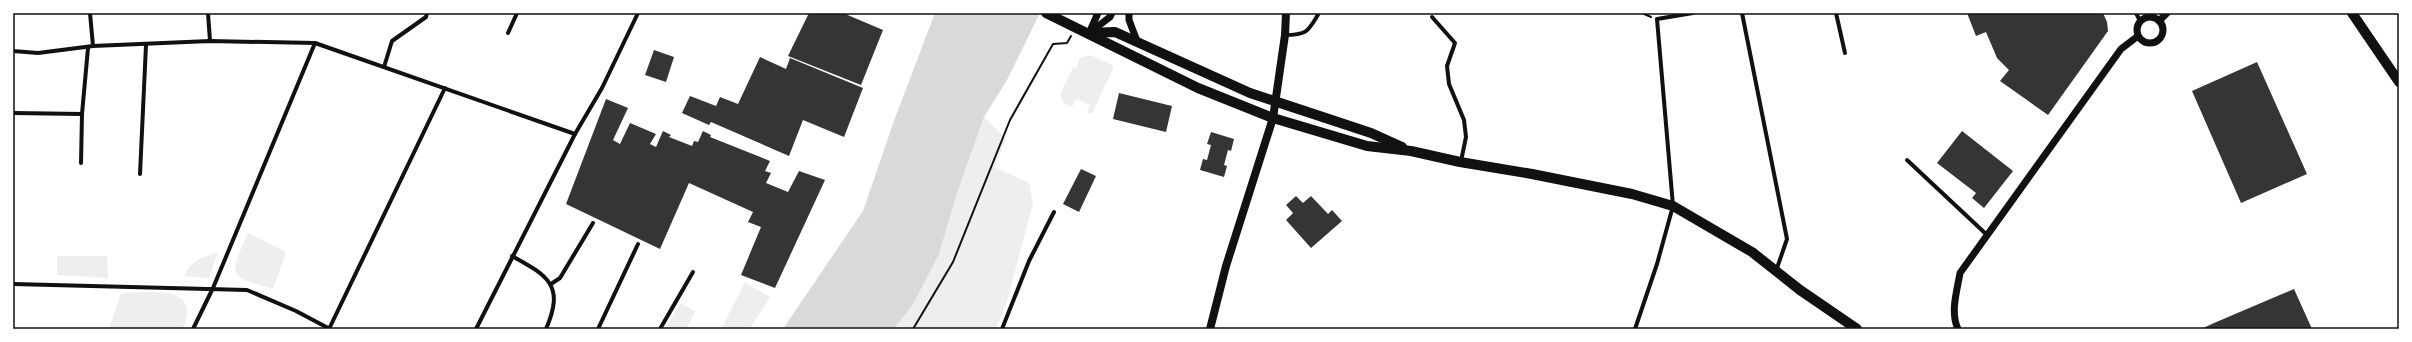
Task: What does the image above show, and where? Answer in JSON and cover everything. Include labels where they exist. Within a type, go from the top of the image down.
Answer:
[{"type":"main road","points":[[1047,14],[1061,13]]},
{"type":"main road","points":[[1210,329],[1226,266],[1273,118],[1285,34],[1286,13]]},
{"type":"main road","points":[[2352,13],[2399,82]]},
{"type":"main road","points":[[1047,14],[1089,33],[1198,88],[1273,118],[1367,146],[1411,151],[1460,162],[1632,194],[1673,206],[1741,245],[1800,290],[1858,329]]},
{"type":"main road","points":[[1089,33],[1114,32],[1137,41],[1206,74],[1276,101],[1371,133],[1411,151]]},
{"type":"street","points":[[90,13],[93,46]]},
{"type":"street","points":[[208,13],[210,41]]},
{"type":"street","points":[[384,66],[392,42],[426,17],[427,13]]},
{"type":"street","points":[[508,33],[517,13]]},
{"type":"street","points":[[476,329],[575,134],[602,88],[638,13]]},
{"type":"street","points":[[1089,33],[1098,13]]},
{"type":"street","points":[[1089,33],[1110,17],[1112,13]]},
{"type":"street","points":[[1129,13],[1137,41]]},
{"type":"street","points":[[1285,34],[1302,35],[1306,32],[1319,13]]},
{"type":"street","points":[[1635,329],[1650,286],[1673,206],[1657,20],[1693,13]]},
{"type":"street","points":[[1742,13],[1787,239],[1776,271]]},
{"type":"street","points":[[1836,13],[1845,53]]},
{"type":"street","points":[[2136,13],[2140,21]]},
{"type":"street","points":[[2159,20],[2167,13]]},
{"type":"street","points":[[1432,17],[1455,43],[1447,66],[1449,84],[1464,120],[1466,137],[1460,162]]},
{"type":"street","points":[[2147,17],[2159,20],[2163,32],[2157,42],[2148,44],[2138,36],[2136,28],[2140,21],[2147,17]]},
{"type":"street","points":[[1958,329],[1954,321],[1954,307],[1960,273],[1986,234],[2121,49],[2138,36]]},
{"type":"street","points":[[13,51],[38,53],[88,48],[93,46],[146,45],[210,41],[315,43],[575,134]]},
{"type":"street","points":[[193,329],[213,288],[315,43]]},
{"type":"street","points":[[140,174],[146,45]]},
{"type":"street","points":[[81,163],[82,114],[88,48]]},
{"type":"street","points":[[13,284],[247,290],[296,311],[329,329],[445,88]]},
{"type":"street","points":[[13,113],[82,114]]},
{"type":"street","points":[[1907,160],[1986,234]]},
{"type":"street","points":[[1002,329],[1012,307],[1029,260],[1054,212]]},
{"type":"street","points":[[551,284],[560,278],[593,222]]},
{"type":"street","points":[[598,329],[638,244]]},
{"type":"street","points":[[512,256],[539,271],[551,284],[554,297],[553,311],[546,329]]},
{"type":"street","points":[[660,329],[693,272]]},
{"type":"path","points":[[913,329],[953,262],[1010,120],[1031,86],[1053,44],[1067,43],[1069,40]]},
{"type":"shaded area","points":[[935,13],[1040,13],[1007,80],[984,117],[957,193],[939,254],[914,303],[894,329],[783,329],[863,211],[895,118]]},
{"type":"shaded area","points":[[1090,55],[1114,66],[1092,114],[1087,112],[1090,105],[1076,99],[1072,107],[1064,103],[1060,95],[1073,67],[1076,68],[1080,58]]},
{"type":"shaded area","points":[[984,117],[1006,139],[994,167],[1029,183],[1033,204],[1006,305],[996,329],[894,329],[914,303],[939,254],[957,193]]},
{"type":"shaded area","points":[[248,233],[286,252],[273,289],[247,281],[240,277],[236,272],[235,266],[237,258]]},
{"type":"shaded area","points":[[218,252],[209,278],[184,276],[190,266],[198,260]]},
{"type":"shaded area","points":[[57,256],[107,256],[108,278],[57,275]]},
{"type":"shaded area","points":[[745,282],[770,297],[750,329],[721,329]]},
{"type":"shaded area","points":[[159,292],[180,297],[186,304],[187,314],[183,329],[109,329],[121,293]]},
{"type":"shaded area","points":[[681,303],[695,311],[687,329],[665,329]]},
{"type":"building","points":[[809,13],[843,13],[883,30],[861,85],[788,56]]},
{"type":"building","points":[[1967,13],[2103,13],[2107,22],[2108,31],[2048,115],[2000,81],[2009,70],[1997,58],[1986,32],[1976,36]]},
{"type":"building","points":[[654,50],[674,57],[666,82],[645,75]]},
{"type":"building","points":[[760,57],[786,69],[790,58],[863,88],[844,137],[803,120],[789,156],[711,122],[709,125],[682,113],[690,96],[716,106],[720,97],[738,104]]},
{"type":"building","points":[[2257,62],[2307,174],[2241,203],[2192,91]]},
{"type":"building","points":[[1119,93],[1172,106],[1166,132],[1113,119]]},
{"type":"building","points":[[606,99],[628,108],[613,140],[620,144],[630,123],[656,134],[650,144],[656,147],[663,131],[671,135],[669,137],[692,146],[694,141],[698,142],[703,131],[711,135],[710,137],[770,161],[765,171],[771,173],[766,183],[788,192],[799,171],[825,180],[775,288],[741,275],[761,227],[748,222],[753,212],[689,183],[660,249],[566,204]]},
{"type":"building","points":[[1962,131],[2013,171],[1984,208],[1972,198],[1976,193],[1937,163]]},
{"type":"building","points":[[1211,132],[1234,139],[1231,151],[1228,150],[1224,165],[1227,166],[1224,177],[1200,170],[1203,159],[1207,160],[1211,145],[1207,144]]},
{"type":"building","points":[[1081,169],[1096,176],[1079,212],[1063,204]]},
{"type":"building","points":[[1296,196],[1303,203],[1311,196],[1328,214],[1332,210],[1342,221],[1311,248],[1286,220],[1293,213],[1286,205]]},
{"type":"building","points":[[2294,289],[2312,329],[2201,329],[2214,323]]}]
